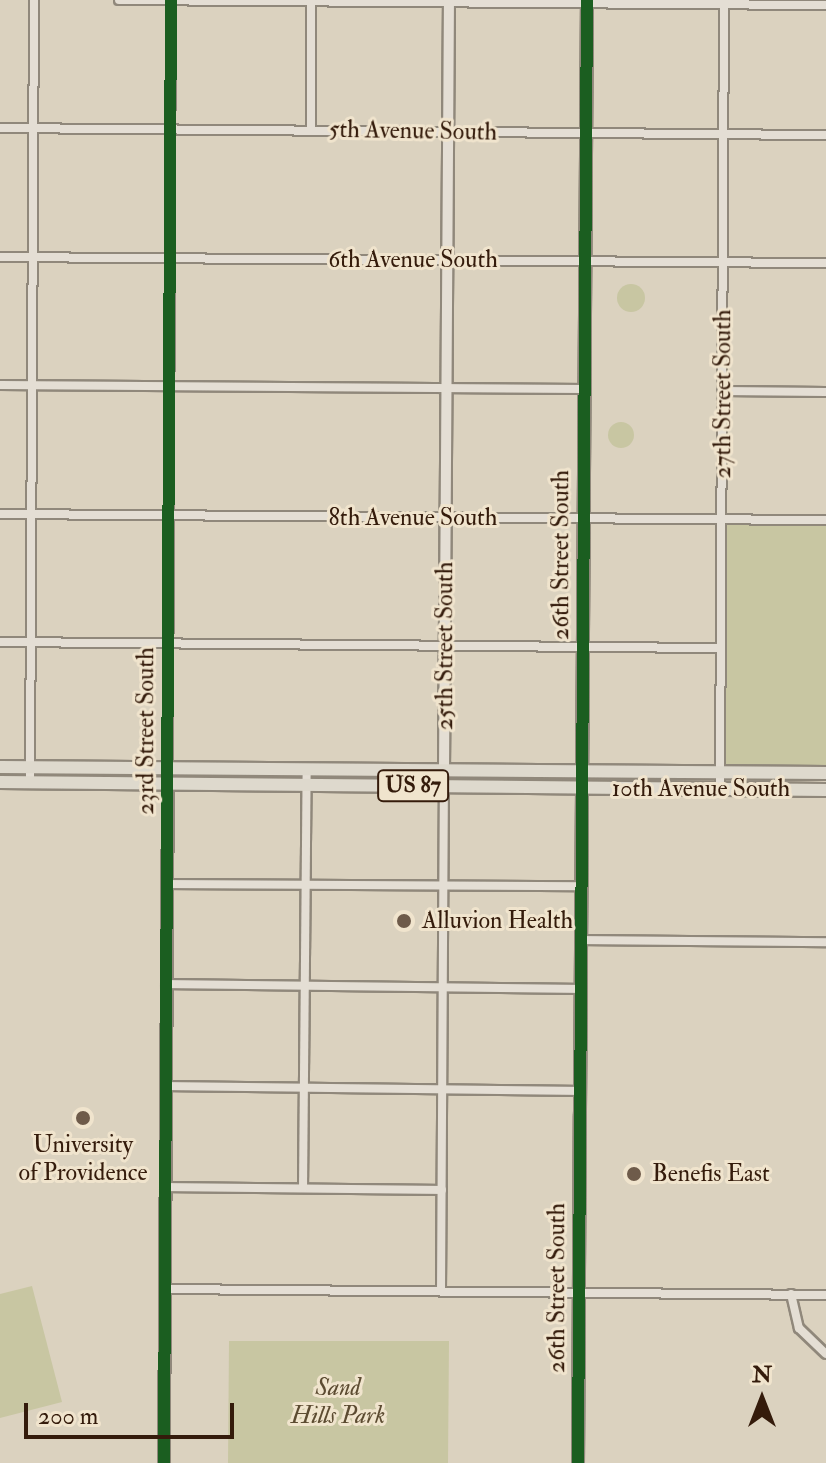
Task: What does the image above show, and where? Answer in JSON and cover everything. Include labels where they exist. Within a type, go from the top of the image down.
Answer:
[{"type":"highway","name":"10th Avenue South","points":[[0,767],[826,773]]},
{"type":"highway","name":"10th Avenue South","points":[[0,782],[826,790]]},
{"type":"street","points":[[30,782],[34,0]]},
{"type":"street","points":[[119,0],[826,5]]},
{"type":"street","name":"23rd Street South","points":[[164,1463],[173,128],[171,0]]},
{"type":"street","points":[[311,0],[311,129]]},
{"type":"street","name":"25th Street South","points":[[441,1291],[449,2]]},
{"type":"street","name":"26th Street South","points":[[578,1463],[587,2]]},
{"type":"street","name":"27th Street South","points":[[720,788],[724,2]]},
{"type":"street","name":"5th Avenue South","points":[[0,128],[826,135]]},
{"type":"street","name":"6th Avenue South","points":[[0,257],[826,263]]},
{"type":"street","points":[[0,385],[584,389]]},
{"type":"street","points":[[723,391],[826,392]]},
{"type":"street","name":"8th Avenue South","points":[[0,514],[826,520]]},
{"type":"street","points":[[0,642],[720,648]]},
{"type":"street","points":[[303,1188],[307,768]]},
{"type":"street","points":[[167,884],[581,886]]},
{"type":"street","points":[[581,940],[826,942]]},
{"type":"street","points":[[166,984],[581,989]]},
{"type":"street","points":[[166,1086],[580,1091]]},
{"type":"street","points":[[165,1187],[442,1190]]},
{"type":"street","points":[[164,1289],[826,1295]]},
{"type":"street","points":[[791,1294],[799,1328],[826,1354]]},
{"type":"green space","points":[[631,284],[641,288],[645,298],[641,308],[631,312],[621,308],[617,298],[621,288]]},
{"type":"green space","points":[[621,422],[630,426],[634,435],[630,444],[621,448],[612,444],[608,435],[612,426]]},
{"type":"green space","points":[[721,519],[826,520],[826,773],[719,772]]},
{"type":"green space","points":[[32,1286],[62,1402],[0,1418],[0,1294]]},
{"type":"green space","name":"Sand Hills Park","points":[[229,1341],[449,1341],[448,1463],[228,1463]]},
{"type":"cycle path","points":[[164,1463],[171,0]]},
{"type":"cycle path","points":[[578,1463],[587,0]]},
{"type":"place","name":"Alluvion Health","points":[[404,921]]},
{"type":"place","name":"University of Providence","points":[[83,1118]]},
{"type":"place","name":"Benefis East","points":[[634,1174]]}]
